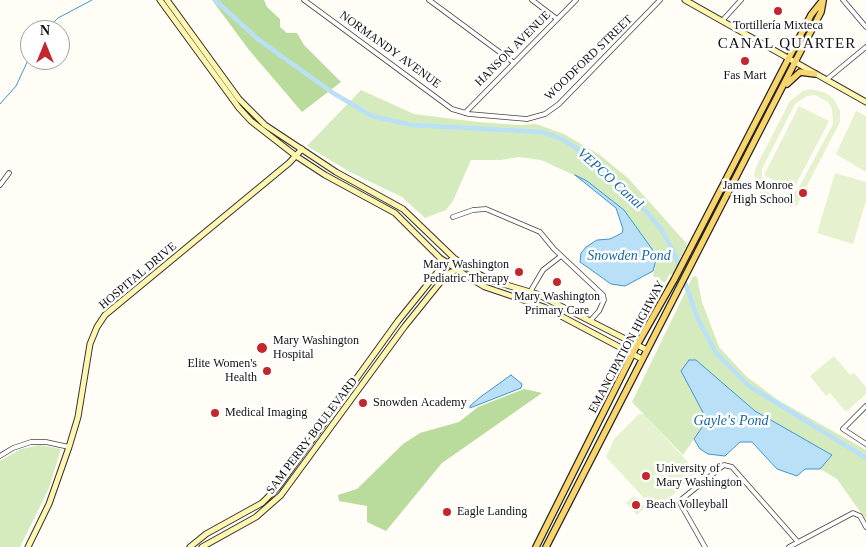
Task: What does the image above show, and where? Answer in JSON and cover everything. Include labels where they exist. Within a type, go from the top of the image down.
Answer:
[{"type":"main road","name":"EMANCIPATION HIGHWAY","points":[[536,547],[637,345],[688,254],[811,15],[823,0]]},
{"type":"main road","name":"EMANCIPATION HIGHWAY","points":[[546,547],[795,62],[820,12],[823,0]]},
{"type":"main road","points":[[780,91],[798,73],[815,74]]},
{"type":"street","points":[[160,0],[238,107],[251,121],[296,156],[325,175],[395,213],[446,264],[456,270],[485,287],[544,307],[642,359]]},
{"type":"street","points":[[167,0],[250,112],[336,172],[403,209],[454,258],[493,281],[530,292],[647,350]]},
{"type":"street","name":"NORMANDY AVENUE","points":[[304,0],[452,108],[465,114]]},
{"type":"street","points":[[429,0],[513,62]]},
{"type":"street","points":[[532,0],[557,19]]},
{"type":"street","name":"HANSON AVENUE","points":[[465,114],[513,62],[576,0]]},
{"type":"street","name":"WOODFORD STREET","points":[[465,114],[527,119],[545,114],[565,98],[660,0]]},
{"type":"street","points":[[685,0],[866,102]]},
{"type":"street","points":[[722,21],[741,0]]},
{"type":"street","points":[[843,0],[866,28]]},
{"type":"street","points":[[826,80],[866,47]]},
{"type":"street","name":"HOSPITAL DRIVE","points":[[28,547],[49,504],[69,447],[79,409],[90,344],[103,318],[302,149]]},
{"type":"street","points":[[0,185],[8,173]]},
{"type":"street","points":[[453,217],[481,209],[495,212],[536,228],[603,295],[604,300],[599,311],[590,321]]},
{"type":"street","points":[[530,292],[538,275],[562,256]]},
{"type":"street","name":"SAM PERRY BOULEVARD","points":[[190,547],[206,534],[262,503],[278,487],[398,321],[446,264],[454,258]]},
{"type":"street","name":"SAM PERRY BOULEVARD","points":[[202,547],[256,517],[281,495],[406,326],[447,274],[456,270]]},
{"type":"street","points":[[865,407],[843,429],[866,444]]},
{"type":"street","points":[[0,456],[9,450],[31,442],[46,442],[69,447]]},
{"type":"street","points":[[705,547],[680,503],[682,499],[722,466],[732,467],[798,543],[805,547]]},
{"type":"street","points":[[789,547],[853,513],[860,516],[866,527]]},
{"type":"green space","points":[[212,0],[264,0],[267,7],[280,19],[280,27],[287,33],[297,33],[304,45],[341,82],[302,112],[249,50]]},
{"type":"green space","points":[[811,89],[826,93],[834,99],[840,111],[840,122],[796,207],[792,201],[774,203],[760,193],[754,175],[756,167],[790,101],[803,91]],"holes":[[[815,95],[828,102],[832,109],[833,124],[798,189],[790,196],[776,197],[766,191],[762,185],[762,169],[795,104],[807,96]]]},
{"type":"green space","points":[[361,90],[414,114],[478,122],[518,125],[536,124],[564,134],[600,155],[628,178],[687,244],[673,274],[669,275],[665,283],[653,276],[657,256],[624,210],[587,181],[541,160],[519,157],[501,160],[471,160],[453,201],[446,210],[425,218],[402,197],[350,172],[307,146]]},
{"type":"green space","points":[[799,106],[829,121],[793,190],[764,175]]},
{"type":"green space","points":[[856,111],[866,116],[866,172],[836,154]]},
{"type":"green space","points":[[835,173],[866,182],[866,201],[853,244],[817,233]]},
{"type":"green space","points":[[693,276],[697,277],[702,302],[719,347],[746,376],[778,400],[866,450],[866,520],[837,479],[820,469],[832,455],[755,411],[696,360],[681,371],[707,420],[683,455],[632,402]]},
{"type":"green space","points":[[834,356],[850,375],[854,373],[866,387],[866,394],[846,412],[830,393],[826,396],[810,376]]},
{"type":"green space","points":[[524,389],[542,393],[442,463],[386,531],[367,522],[367,506],[339,501],[338,495],[357,489],[403,444],[420,433],[459,422],[478,407]]},
{"type":"green space","points":[[639,414],[644,414],[697,472],[656,511],[606,457],[614,439]]},
{"type":"green space","points":[[40,445],[61,449],[49,488],[20,547],[0,547],[0,461],[21,449]]},
{"type":"green space","name":"Beach Volleyball","points":[[634,496],[645,507],[637,515],[626,503]]},
{"type":"water","name":"Snowden Pond","points":[[575,175],[587,181],[624,210],[657,256],[653,271],[625,286],[611,284],[580,262],[581,253],[586,247],[597,240],[610,239],[622,233],[623,229],[616,208]]},
{"type":"water","name":"Gayle's Pond","points":[[689,360],[696,360],[755,411],[832,455],[820,469],[805,469],[797,476],[777,469],[752,442],[740,442],[725,456],[708,454],[700,449],[694,439],[707,420],[681,371]]},
{"type":"water","points":[[511,375],[522,384],[521,388],[470,408],[479,398]]},
{"type":"waterway","points":[[56,20],[92,0]]},
{"type":"waterway","name":"VEPCO Canal","points":[[215,0],[259,40],[333,93],[372,116],[411,125],[542,132],[562,139],[584,153],[638,202],[661,229],[675,255],[698,319],[716,353],[749,386],[866,458]]},
{"type":"waterway","points":[[0,104],[16,86],[23,70]]},
{"type":"place","name":"Tortillería Mixteca","points":[[778,11]]},
{"type":"place","name":"Fas Mart","points":[[745,61]]},
{"type":"place","name":"James Monroe High School","points":[[803,193]]},
{"type":"place","name":"Mary Washington Pediatric Therapy","points":[[519,272]]},
{"type":"place","name":"Mary Washington Primary Care","points":[[557,282]]},
{"type":"place","name":"Mary Washington Hospital","points":[[262,348]]},
{"type":"place","name":"Elite Women's Health","points":[[267,371]]},
{"type":"place","name":"Snowden Academy","points":[[363,403]]},
{"type":"place","name":"Medical Imaging","points":[[215,413]]},
{"type":"place","name":"University of Mary Washington","points":[[646,476]]},
{"type":"place","name":"Beach Volleyball","points":[[636,505]]},
{"type":"place","name":"Eagle Landing","points":[[447,512]]},
{"type":"district","name":"CANAL QUARTER","points":[[787,44]]}]
